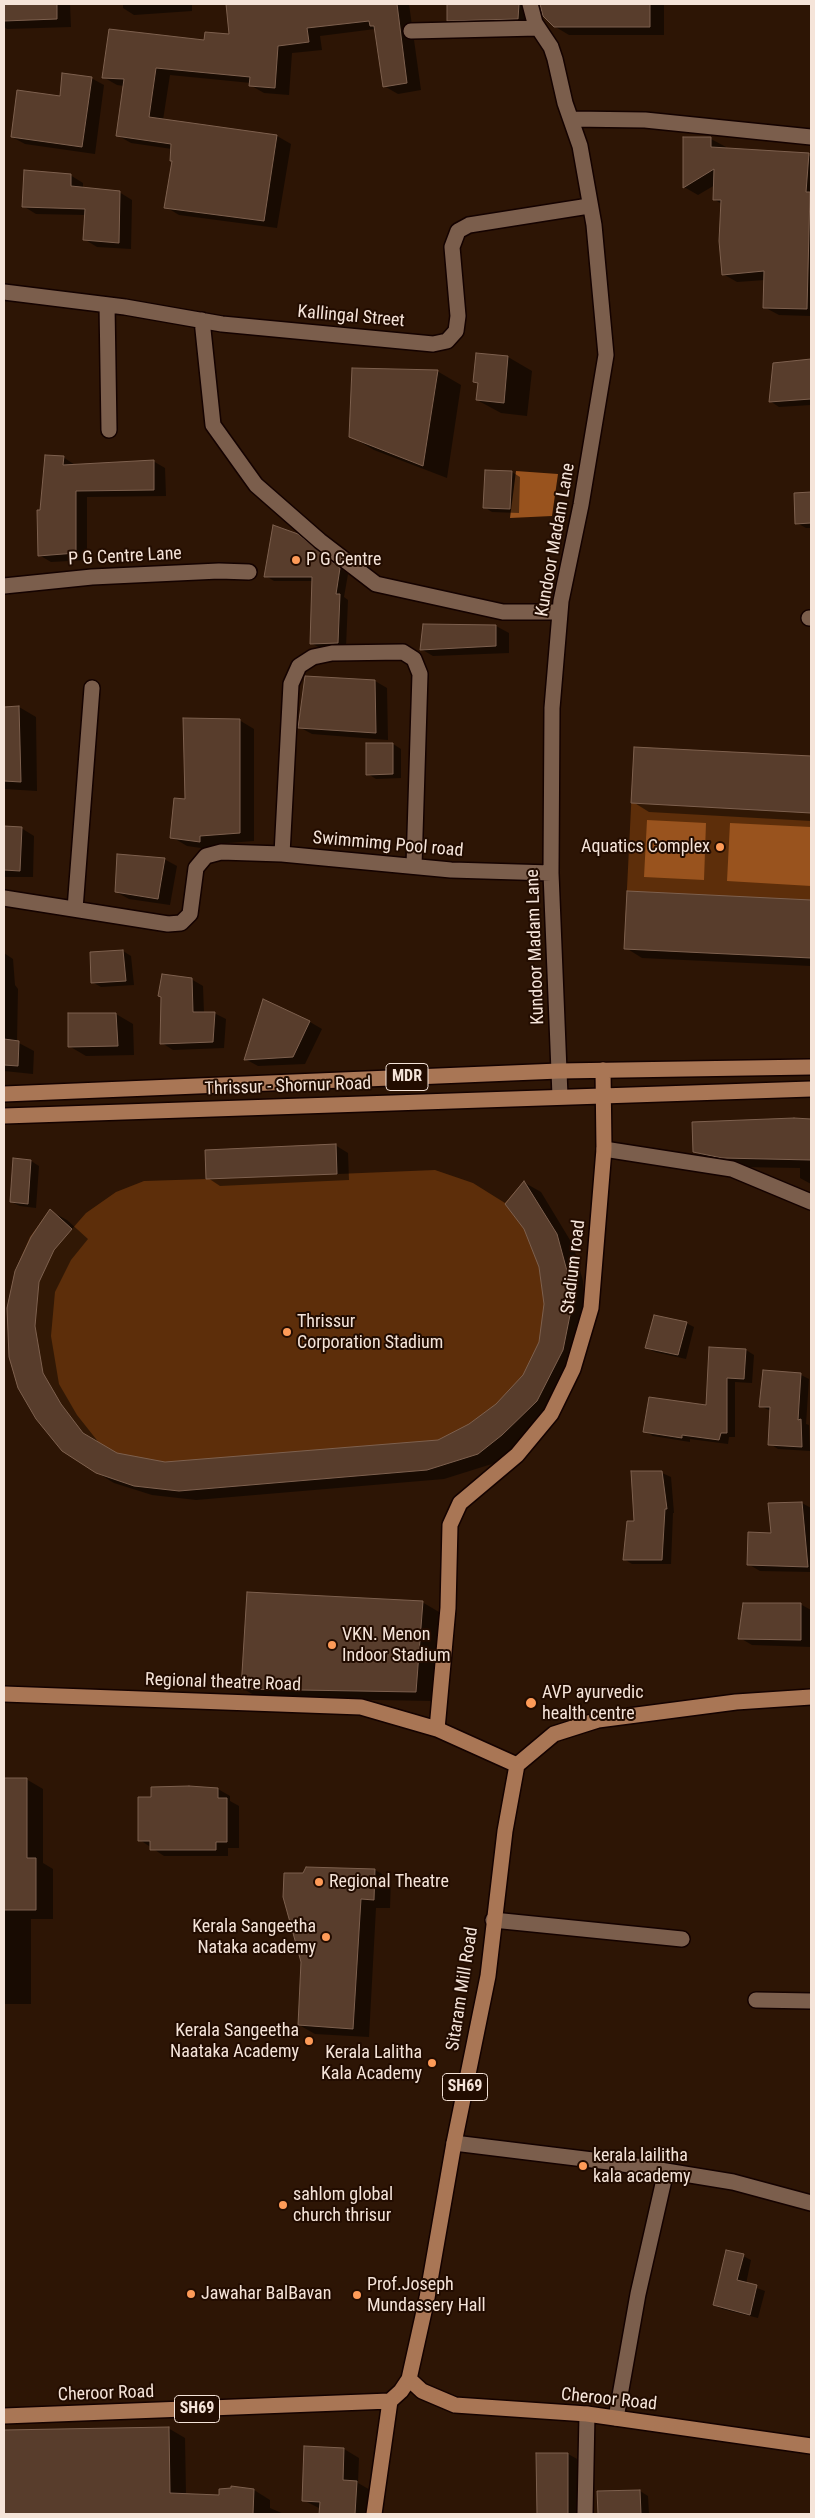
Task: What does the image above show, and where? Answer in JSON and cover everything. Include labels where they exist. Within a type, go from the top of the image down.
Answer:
[{"type":"main road","name":"MDR","points":[[4,1094],[560,1071],[811,1067]]},
{"type":"main road","points":[[752,1090],[753,1068]]},
{"type":"main road","name":"Stadium road","points":[[437,1729],[448,1608],[450,1525],[460,1503],[517,1455],[550,1414],[574,1369],[591,1308],[604,1149],[603,1070]]},
{"type":"main road","name":"MDR","points":[[604,1094],[811,1089]]},
{"type":"main road","name":"Thrissur - Shornur Road","points":[[4,1116],[604,1094]]},
{"type":"main road","name":"Regional theatre Road","points":[[4,1694],[361,1707],[437,1729]]},
{"type":"main road","points":[[437,1729],[517,1765],[554,1734],[598,1720],[736,1702],[811,1696]]},
{"type":"main road","name":"Sitaram Mill Road","points":[[390,2401],[401,2391],[409,2379],[427,2298],[454,2143],[488,1976],[493,1920],[505,1831],[517,1765]]},
{"type":"main road","name":"Cheroor Road","points":[[409,2379],[422,2391],[455,2405],[587,2414],[811,2446]]},
{"type":"main road","points":[[374,2514],[390,2401]]},
{"type":"main road","name":"Cheroor Road","points":[[4,2416],[390,2401]]},
{"type":"street","name":"Kundoor Madam Lane","points":[[530,4],[538,28],[553,53],[580,146],[600,282],[606,356],[560,612],[552,708],[551,873],[560,1096]]},
{"type":"street","points":[[411,31],[538,28]]},
{"type":"street","points":[[571,119],[645,120],[811,137]]},
{"type":"street","name":"Kallingal Street","points":[[4,292],[107,304],[202,320],[433,344],[447,341],[456,331],[458,316],[452,247],[458,231],[468,225],[589,206]]},
{"type":"street","points":[[107,304],[109,430]]},
{"type":"street","points":[[202,320],[213,425],[256,485],[320,540],[376,584],[503,612],[560,612]]},
{"type":"street","name":"P G Centre Lane","points":[[4,586],[92,577],[219,571],[249,572]]},
{"type":"street","points":[[282,854],[291,684],[299,666],[313,657],[332,653],[403,652],[414,658],[420,674],[414,866]]},
{"type":"street","points":[[4,898],[75,909],[92,688]]},
{"type":"street","name":"Swimmimg Pool road","points":[[75,909],[168,924],[181,922],[190,914],[196,868],[206,856],[222,852],[282,854],[451,870],[551,873]]},
{"type":"street","points":[[604,1149],[732,1169],[811,1202]]},
{"type":"street","points":[[493,1920],[682,1939]]},
{"type":"street","points":[[756,2000],[811,2001]]},
{"type":"street","points":[[454,2143],[617,2163],[733,2182],[811,2202]]},
{"type":"street","points":[[616,2418],[638,2294],[666,2171]]},
{"type":"street","points":[[585,2514],[587,2414]]},
{"type":"shaded area","points":[[516,471],[558,474],[552,516],[510,518]]},
{"type":"shaded area","name":"Aquatics Complex","points":[[634,747],[811,756],[811,958],[624,949]]},
{"type":"shaded area","points":[[647,820],[706,823],[704,880],[644,877]]},
{"type":"shaded area","points":[[730,823],[811,827],[811,886],[727,881]]},
{"type":"shaded area","name":"Thrissur Corporation Stadium","points":[[336,1144],[337,1174],[435,1170],[473,1183],[505,1203],[524,1181],[542,1210],[570,1315],[563,1350],[537,1401],[502,1435],[478,1454],[179,1491],[134,1486],[96,1473],[62,1451],[18,1388],[9,1357],[7,1308],[15,1271],[30,1237],[50,1209],[72,1229],[86,1213],[116,1192],[144,1181],[206,1179],[205,1150]]},
{"type":"building","points":[[4,4],[57,4],[57,19],[4,21]]},
{"type":"building","points":[[226,4],[397,4],[407,83],[383,87],[374,26],[370,26],[369,21],[307,28],[309,42],[278,46],[275,88],[249,86],[250,77],[156,68],[149,117],[277,135],[264,221],[164,208],[172,161],[170,161],[171,144],[116,136],[124,79],[102,78],[109,29],[204,40],[205,32],[229,34]]},
{"type":"building","points":[[447,4],[519,4],[518,19],[447,21]]},
{"type":"building","points":[[540,4],[650,4],[650,27],[554,27],[543,16]]},
{"type":"building","points":[[62,73],[92,77],[82,147],[11,137],[17,90],[60,96]]},
{"type":"building","points":[[683,137],[711,137],[711,147],[809,153],[806,192],[810,192],[807,309],[763,308],[764,271],[722,275],[719,241],[721,200],[713,200],[714,169],[683,188]]},
{"type":"building","points":[[24,170],[71,174],[71,186],[120,191],[119,243],[83,240],[85,209],[22,207]]},
{"type":"building","points":[[476,353],[508,356],[504,403],[476,400],[478,383],[473,382]]},
{"type":"building","points":[[811,359],[811,399],[769,402],[773,363]]},
{"type":"building","points":[[352,368],[438,370],[423,466],[349,437]]},
{"type":"building","points":[[45,455],[64,456],[63,465],[154,460],[154,490],[76,491],[76,553],[38,556],[37,510],[40,510]]},
{"type":"building","points":[[485,470],[512,471],[510,509],[483,508]]},
{"type":"building","points":[[811,492],[811,523],[795,524],[794,493]]},
{"type":"building","points":[[273,525],[298,534],[340,568],[336,594],[340,594],[338,643],[310,644],[312,577],[264,577]]},
{"type":"building","points":[[423,624],[496,625],[496,646],[420,650]]},
{"type":"building","points":[[305,676],[375,680],[376,733],[298,728]]},
{"type":"building","points":[[19,706],[21,782],[4,781],[4,707]]},
{"type":"building","points":[[183,718],[240,719],[240,833],[200,836],[200,842],[170,838],[174,798],[185,799]]},
{"type":"building","points":[[366,743],[393,743],[393,774],[366,775]]},
{"type":"building","points":[[634,747],[811,756],[811,813],[631,803]]},
{"type":"building","points":[[4,826],[22,827],[20,871],[4,870]]},
{"type":"building","points":[[117,854],[165,858],[158,899],[115,892]]},
{"type":"building","points":[[627,891],[811,900],[811,958],[624,949]]},
{"type":"building","points":[[123,950],[126,981],[91,983],[90,952]]},
{"type":"building","points":[[162,974],[192,978],[193,1012],[215,1012],[213,1042],[160,1044],[161,997],[158,996]]},
{"type":"building","points":[[263,999],[310,1021],[293,1057],[244,1060]]},
{"type":"building","points":[[68,1013],[116,1013],[118,1046],[68,1047]]},
{"type":"building","points":[[4,1039],[19,1041],[18,1066],[4,1065]]},
{"type":"building","points":[[811,1119],[811,1160],[722,1158],[693,1152],[692,1122]]},
{"type":"building","points":[[336,1144],[337,1174],[206,1179],[205,1150]]},
{"type":"building","points":[[13,1158],[31,1160],[28,1204],[10,1202]]},
{"type":"building","points":[[524,1181],[557,1234],[567,1271],[570,1315],[563,1350],[537,1401],[502,1435],[478,1454],[427,1470],[179,1491],[134,1486],[96,1473],[62,1451],[36,1419],[18,1388],[9,1357],[7,1308],[15,1271],[31,1237],[50,1209],[72,1229],[54,1250],[39,1282],[35,1326],[43,1373],[61,1404],[83,1433],[117,1453],[165,1462],[438,1440],[469,1424],[496,1404],[523,1375],[539,1342],[544,1304],[539,1267],[524,1229],[505,1204]]},
{"type":"building","points":[[654,1315],[687,1322],[678,1355],[645,1348]]},
{"type":"building","points":[[709,1347],[746,1349],[744,1379],[727,1378],[727,1433],[721,1433],[719,1440],[682,1435],[682,1438],[643,1432],[649,1397],[706,1405]]},
{"type":"building","points":[[763,1370],[801,1373],[798,1420],[801,1419],[802,1447],[768,1445],[770,1407],[759,1407]]},
{"type":"building","points":[[631,1471],[662,1471],[667,1509],[665,1509],[662,1560],[623,1560],[627,1521],[634,1521]]},
{"type":"building","points":[[802,1502],[808,1567],[747,1565],[748,1532],[771,1533],[768,1503]]},
{"type":"building","name":"VKN. Menon Indoor Stadium","points":[[247,1592],[423,1601],[416,1692],[241,1689]]},
{"type":"building","points":[[743,1603],[801,1603],[801,1640],[738,1639]]},
{"type":"building","points":[[4,1778],[27,1778],[27,1858],[36,1858],[36,1910],[4,1910]]},
{"type":"building","points":[[189,1786],[218,1788],[218,1798],[227,1798],[227,1842],[216,1842],[216,1850],[150,1850],[150,1841],[138,1841],[138,1797],[151,1797],[151,1787]]},
{"type":"building","points":[[306,1867],[375,1869],[374,1900],[361,1899],[353,2029],[298,2025],[301,1962],[283,1897],[284,1873],[303,1873]]},
{"type":"building","points":[[726,2250],[744,2254],[737,2280],[757,2285],[750,2315],[713,2305]]},
{"type":"building","points":[[169,2427],[170,2493],[219,2495],[219,2489],[231,2488],[231,2486],[254,2489],[253,2514],[4,2514],[4,2430]]},
{"type":"building","points":[[304,2446],[344,2448],[343,2480],[357,2481],[355,2514],[319,2514],[320,2502],[302,2501]]},
{"type":"building","points":[[536,2453],[568,2453],[568,2514],[537,2514]]},
{"type":"building","points":[[640,2490],[641,2514],[598,2514],[597,2491]]},
{"type":"place","name":"P G Centre","points":[[296,560]]},
{"type":"place","name":"Aquatics Complex","points":[[720,847]]},
{"type":"place","name":"Thrissur Corporation Stadium","points":[[287,1332]]},
{"type":"place","name":"VKN. Menon Indoor Stadium","points":[[332,1645]]},
{"type":"place","name":"AVP ayurvedic health centre","points":[[531,1703]]},
{"type":"place","name":"Regional Theatre","points":[[319,1882]]},
{"type":"place","name":"Kerala Sangeetha Nataka academy","points":[[326,1937]]},
{"type":"place","name":"Kerala Sangeetha Naataka Academy","points":[[309,2041]]},
{"type":"place","name":"Kerala Lalitha Kala Academy","points":[[432,2063]]},
{"type":"place","name":"kerala lailitha kala academy","points":[[583,2166]]},
{"type":"place","name":"sahlom global church thrisur","points":[[283,2205]]},
{"type":"place","name":"Jawahar BalBavan","points":[[191,2294]]},
{"type":"place","name":"Prof.Joseph Mundassery Hall","points":[[357,2295]]}]
